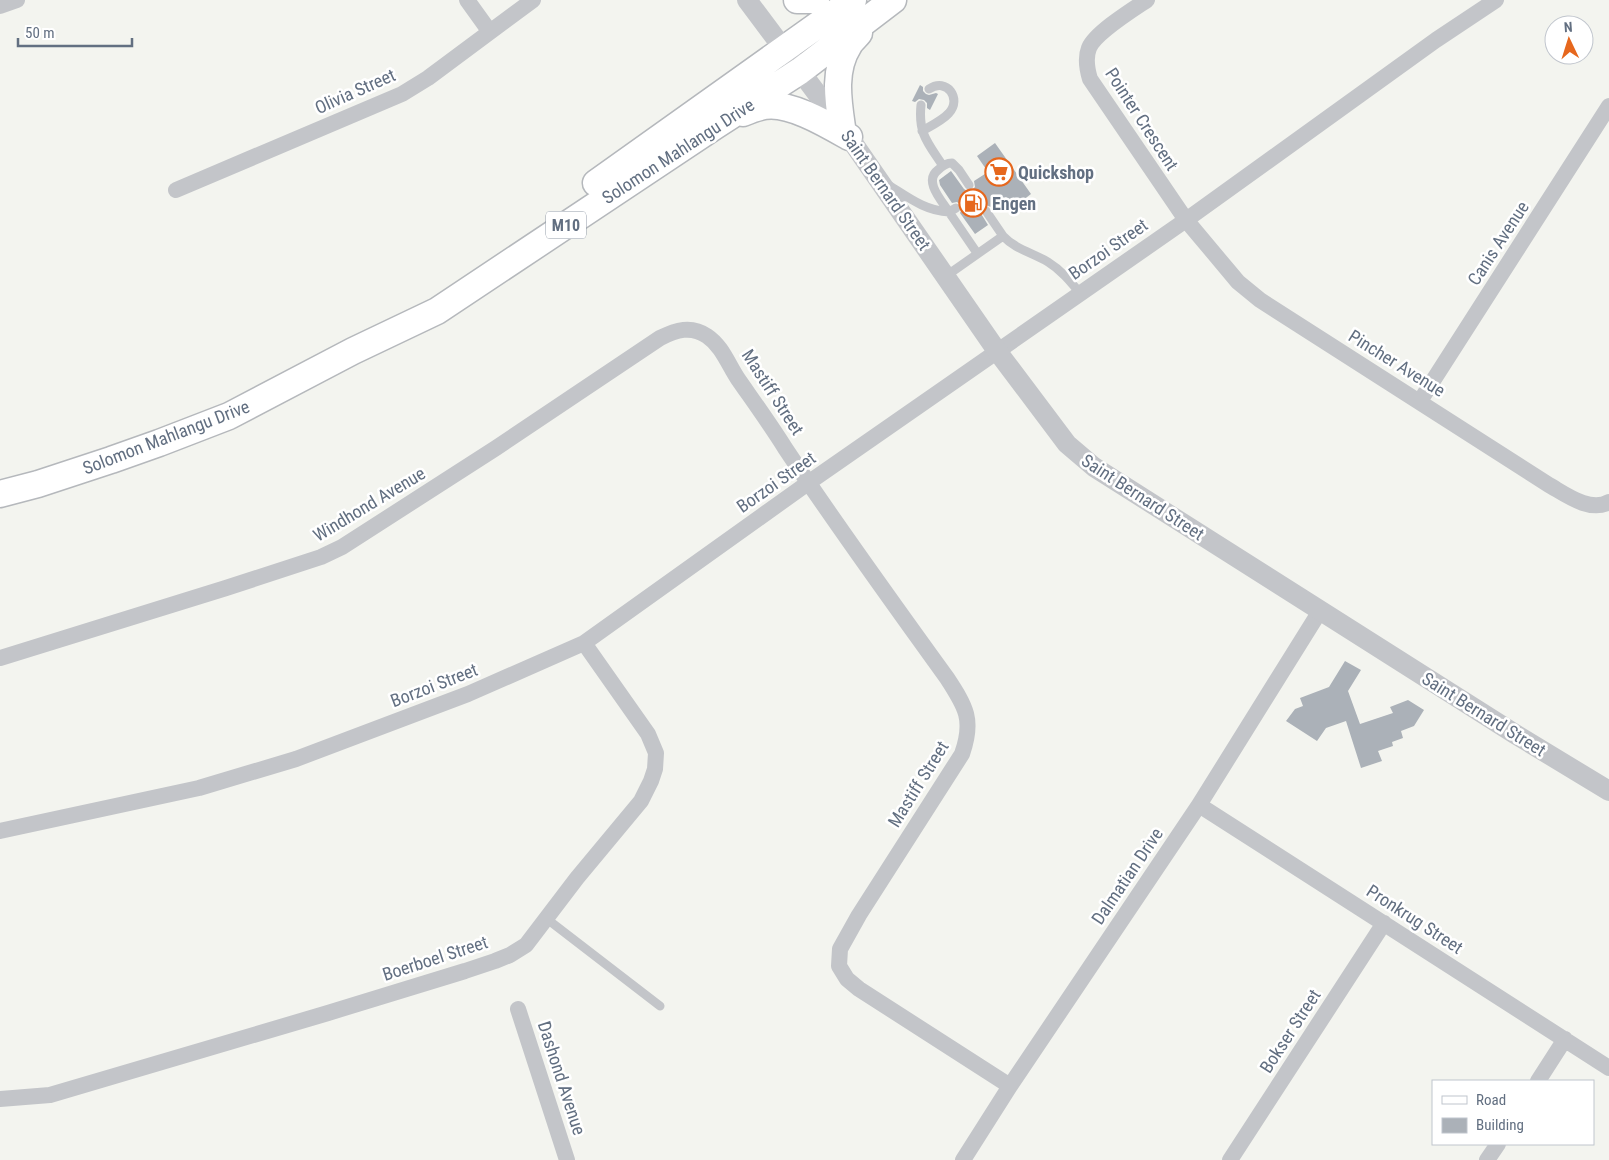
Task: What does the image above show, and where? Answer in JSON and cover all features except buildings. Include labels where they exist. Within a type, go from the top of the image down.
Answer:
[{"type":"main road","points":[[797,0],[816,0]]},
{"type":"main road","name":"Solomon Mahlangu Drive","points":[[353,351],[630,160],[854,0]]},
{"type":"main road","name":"Solomon Mahlangu Drive","points":[[0,494],[102,463],[229,416],[353,351],[437,311],[800,71],[885,7]]},
{"type":"main road","points":[[846,132],[838,99],[839,74],[842,64],[848,45],[885,7]]},
{"type":"main road","points":[[715,126],[766,105],[796,111],[846,132]]},
{"type":"street","points":[[0,6],[17,0]]},
{"type":"street","points":[[467,0],[490,32]]},
{"type":"street","name":"Olivia Street","points":[[176,190],[402,94],[428,78],[533,0]]},
{"type":"street","name":"Saint Bernard Street","points":[[747,0],[846,132],[997,351],[1067,444],[1077,454],[1094,467],[1320,611],[1609,792]]},
{"type":"street","name":"Pointer Crescent","points":[[1146,0],[1096,38],[1090,46],[1087,55],[1087,68],[1090,79],[1186,220]]},
{"type":"street","name":"Borzoi Street","points":[[0,832],[199,788],[296,759],[468,694],[584,644],[808,483],[1186,220],[1436,40],[1496,0]]},
{"type":"street","name":"Canis Avenue","points":[[1420,401],[1609,106]]},
{"type":"street","name":"Pincher Avenue","points":[[1186,220],[1238,282],[1260,300],[1420,401],[1508,460],[1577,500],[1596,506],[1609,502]]},
{"type":"street","name":"Windhond Avenue","points":[[0,658],[226,588],[320,557],[342,547],[488,453],[660,338],[674,331],[684,329],[697,331]]},
{"type":"street","name":"Mastiff Street","points":[[697,331],[708,337],[721,350],[736,376],[808,483],[961,700],[966,711],[969,728],[962,754],[858,915],[840,949],[839,966],[847,979],[859,989],[1010,1086]]},
{"type":"street","name":"Dalmatian Drive","points":[[962,1160],[1199,805],[1320,611]]},
{"type":"street","name":"Boerboel Street","points":[[0,1099],[50,1095],[328,1013],[495,961],[526,945],[576,878],[640,801],[655,769],[656,753],[648,734],[584,644]]},
{"type":"street","name":"Pronkrug Street","points":[[1199,805],[1609,1068]]},
{"type":"street","name":"Bokser Street","points":[[1230,1160],[1384,923]]},
{"type":"street","name":"Dashond Avenue","points":[[518,1009],[568,1160]]},
{"type":"street","points":[[1539,1080],[1565,1039]]},
{"type":"street","points":[[1487,1160],[1497,1145]]},
{"type":"lane","points":[[922,131],[950,112],[954,100],[950,90],[944,86],[938,84],[929,90]]},
{"type":"lane","points":[[921,105],[919,120],[922,131],[943,166]]},
{"type":"lane","points":[[969,185],[955,166],[949,163],[935,172],[932,181],[936,192],[953,210],[977,252]]},
{"type":"lane","points":[[879,180],[922,206],[934,210],[953,210]]},
{"type":"lane","points":[[986,211],[1003,236],[1014,245],[1061,272],[1080,293]]},
{"type":"lane","points":[[946,276],[977,252],[1003,236]]},
{"type":"lane","points":[[547,919],[660,1006]]},
{"type":"place","name":"Quickshop","points":[[999,172]]},
{"type":"place","name":"Engen","points":[[973,203]]}]
